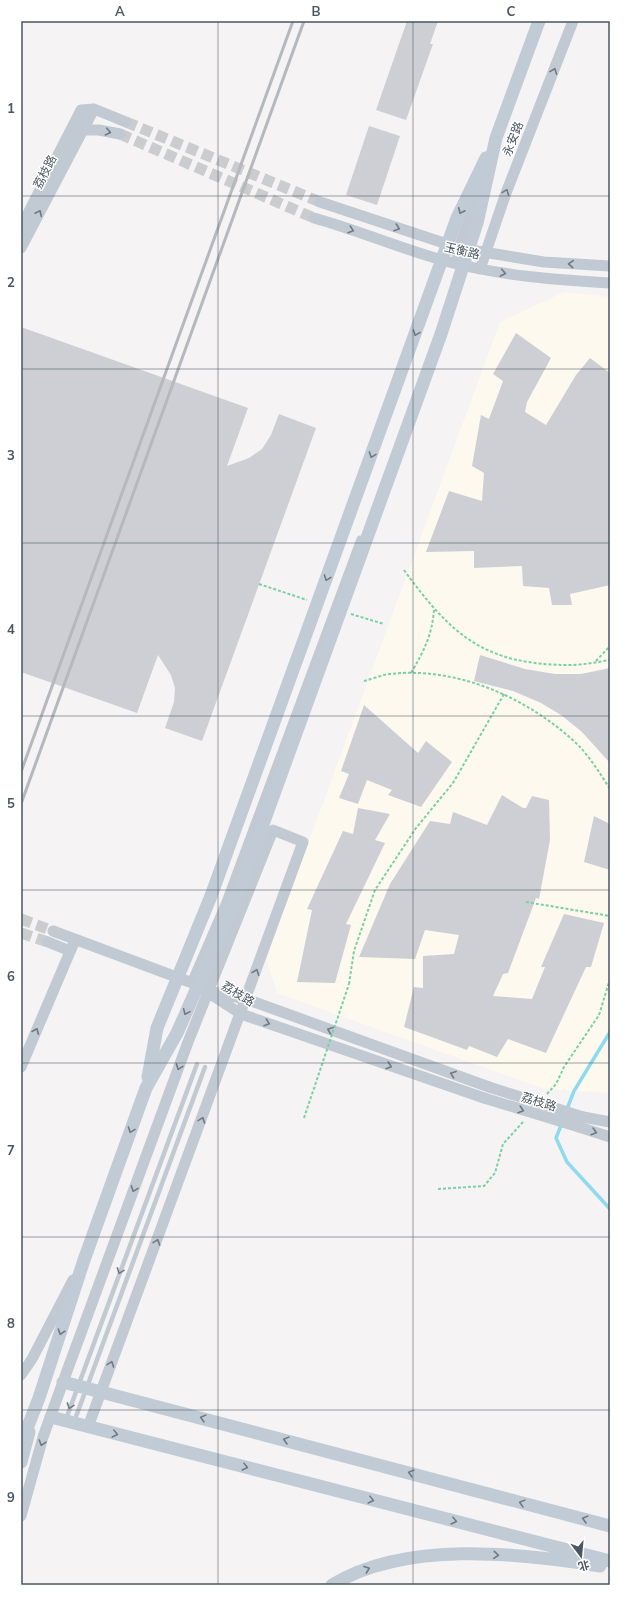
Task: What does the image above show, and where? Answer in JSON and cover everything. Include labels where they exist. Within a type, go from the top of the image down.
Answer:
[{"type":"main road","points":[[146,1088],[157,1028],[211,896],[457,218],[496,138],[539,21]]},
{"type":"main road","points":[[21,1462],[39,1398],[84,1260],[146,1088],[176,1033],[234,904],[453,300],[477,223],[496,138]]},
{"type":"main road","points":[[64,1382],[610,1526]]},
{"type":"main road","points":[[21,1444],[39,1398]]},
{"type":"main road","points":[[51,1417],[610,1561]]},
{"type":"main road","points":[[332,1585],[342,1579],[373,1567],[434,1555],[476,1554],[546,1559],[610,1568]]},
{"type":"street","name":"永安路","points":[[457,264],[459,248],[480,186],[545,21]]},
{"type":"street","name":"永安路","points":[[480,268],[506,194],[573,21]]},
{"type":"street","name":"荔枝路","points":[[21,227],[81,110],[94,109]]},
{"type":"street","name":"荔枝路","points":[[21,248],[82,129],[94,109]]},
{"type":"street","points":[[94,109],[126,122]]},
{"type":"street","points":[[69,131],[82,129],[120,134]]},
{"type":"street","name":"玉衡路","points":[[320,202],[459,248],[485,254],[544,262],[610,266]]},
{"type":"street","name":"玉衡路","points":[[314,218],[416,253],[457,264],[540,278],[610,283]]},
{"type":"street","points":[[190,983],[225,902],[457,264]]},
{"type":"street","points":[[21,1516],[51,1417],[208,992],[273,830],[303,842],[88,1427]]},
{"type":"street","points":[[53,931],[190,983],[208,992]]},
{"type":"street","points":[[21,1067],[75,940]]},
{"type":"street","points":[[48,942],[70,951]]},
{"type":"street","name":"荔枝路","points":[[208,992],[246,999],[489,1087],[581,1122],[610,1137]]},
{"type":"street","name":"荔枝路","points":[[208,992],[241,1014],[484,1098],[581,1122],[610,1122]]},
{"type":"street","points":[[21,1375],[32,1359],[84,1260]]},
{"type":"lane","points":[[69,1422],[197,1064]]},
{"type":"lane","points":[[69,1422],[205,1067]]},
{"type":"path","points":[[404,570],[434,609],[462,635],[484,650],[507,659],[538,664],[572,665],[610,660]]},
{"type":"path","points":[[411,673],[422,655],[432,630],[434,609]]},
{"type":"path","points":[[595,662],[610,646]]},
{"type":"path","points":[[364,681],[389,674],[419,673],[459,679],[504,694],[550,721],[579,746],[610,789]]},
{"type":"path","points":[[304,1118],[349,984],[354,951],[375,890],[416,828],[453,783],[504,694]]},
{"type":"path","points":[[526,902],[610,916]]},
{"type":"shaded area","points":[[564,292],[610,297],[610,1093],[544,1089],[277,993],[266,958],[500,322]]},
{"type":"building","points":[[407,21],[438,21],[430,44],[433,44],[406,120],[376,110]]},
{"type":"building","points":[[369,126],[400,136],[377,205],[346,195]]},
{"type":"building","points":[[21,327],[248,408],[227,466],[249,458],[262,449],[271,435],[279,414],[316,428],[202,741],[165,728],[174,702],[175,688],[171,675],[158,655],[137,713],[21,672]]},
{"type":"building","points":[[516,333],[551,358],[527,402],[525,412],[546,425],[576,375],[590,358],[610,373],[610,585],[570,594],[572,605],[552,605],[549,588],[523,586],[522,566],[474,568],[474,551],[426,552],[449,491],[482,501],[484,473],[472,466],[481,415],[489,419],[503,381],[493,374]]},
{"type":"building","points":[[480,655],[525,669],[555,674],[581,674],[610,668],[610,763],[582,732],[561,715],[541,703],[513,691],[474,681]]},
{"type":"building","points":[[364,705],[418,753],[426,741],[452,762],[421,807],[388,795],[392,790],[367,780],[358,804],[339,798],[349,774],[341,771]]},
{"type":"building","points":[[502,795],[523,808],[526,808],[532,796],[549,800],[550,840],[539,899],[536,898],[508,973],[503,974],[493,996],[532,999],[545,967],[541,967],[564,914],[604,923],[591,967],[586,967],[546,1053],[508,1039],[497,1057],[469,1046],[467,1050],[404,1027],[414,987],[423,988],[423,956],[454,954],[459,935],[425,930],[415,959],[359,957],[390,884],[430,821],[450,824],[453,812],[487,825]]},
{"type":"building","points":[[358,808],[390,814],[375,840],[385,843],[346,924],[351,925],[335,983],[297,982],[312,910],[307,909],[343,831],[353,834]]},
{"type":"building","points":[[594,816],[610,824],[610,870],[584,862]]},
{"type":"waterway","points":[[567,1109],[574,1091],[610,1032]]},
{"type":"waterway","points":[[562,1123],[556,1138],[567,1162],[610,1209]]},
{"type":"tunnel","points":[[126,122],[320,202]]},
{"type":"tunnel","points":[[120,134],[314,218]]},
{"type":"tunnel","points":[[21,919],[53,931]]},
{"type":"tunnel","points":[[21,933],[48,942]]},
{"type":"railway","points":[[21,772],[293,21]]},
{"type":"railway","points":[[21,804],[304,21]]}]
